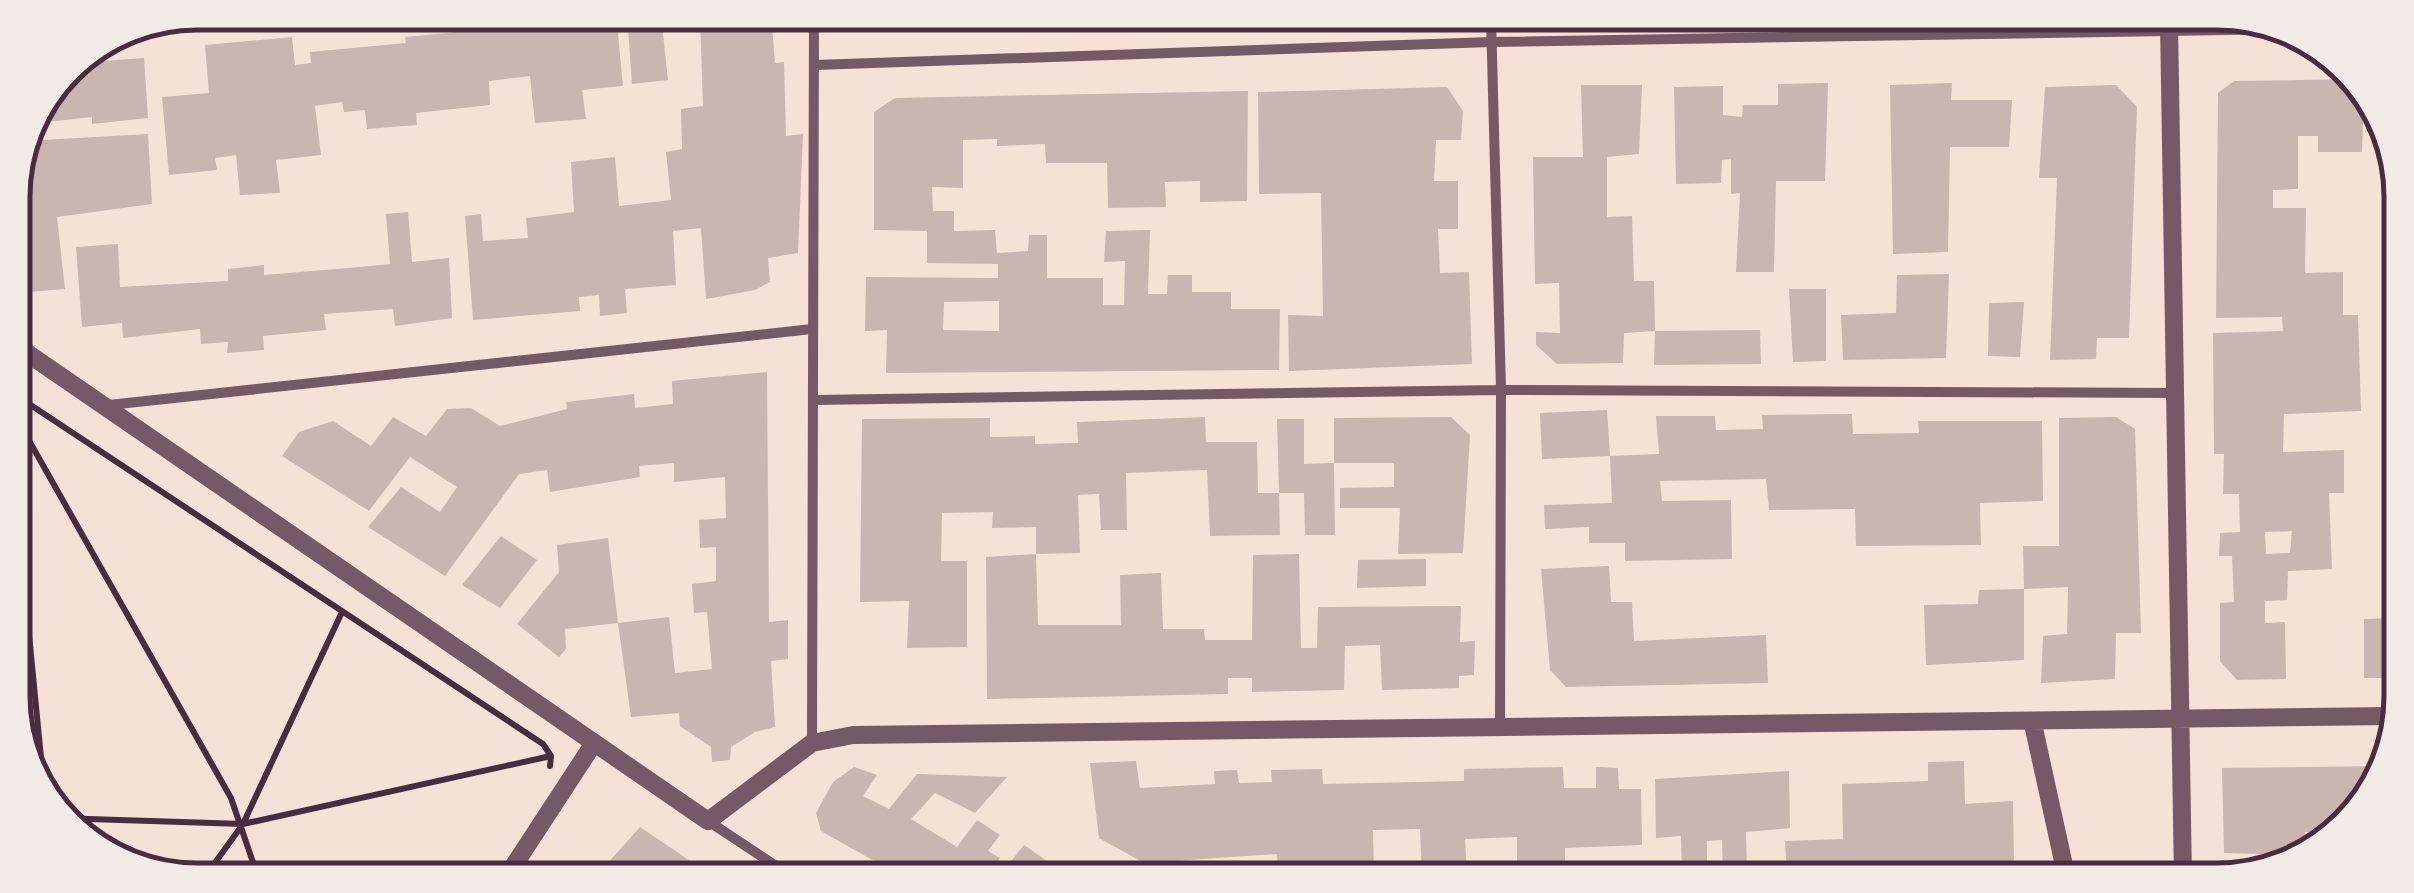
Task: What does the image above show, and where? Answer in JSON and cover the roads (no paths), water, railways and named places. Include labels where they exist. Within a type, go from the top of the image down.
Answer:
[{"type":"street","points":[[812,743],[814,30]]},
{"type":"street","points":[[1492,30],[1500,390],[1500,725]]},
{"type":"street","points":[[814,64],[2000,30]]},
{"type":"street","points":[[2169,30],[2172,392],[2183,863]]},
{"type":"street","points":[[108,405],[812,330]]},
{"type":"street","points":[[30,354],[771,863]]},
{"type":"street","points":[[814,400],[1500,390],[2172,392]]},
{"type":"street","points":[[708,821],[812,743],[852,735],[1500,725],[2033,724],[2383,716]]},
{"type":"street","points":[[2033,724],[2063,863]]},
{"type":"street","points":[[515,863],[594,743]]}]
